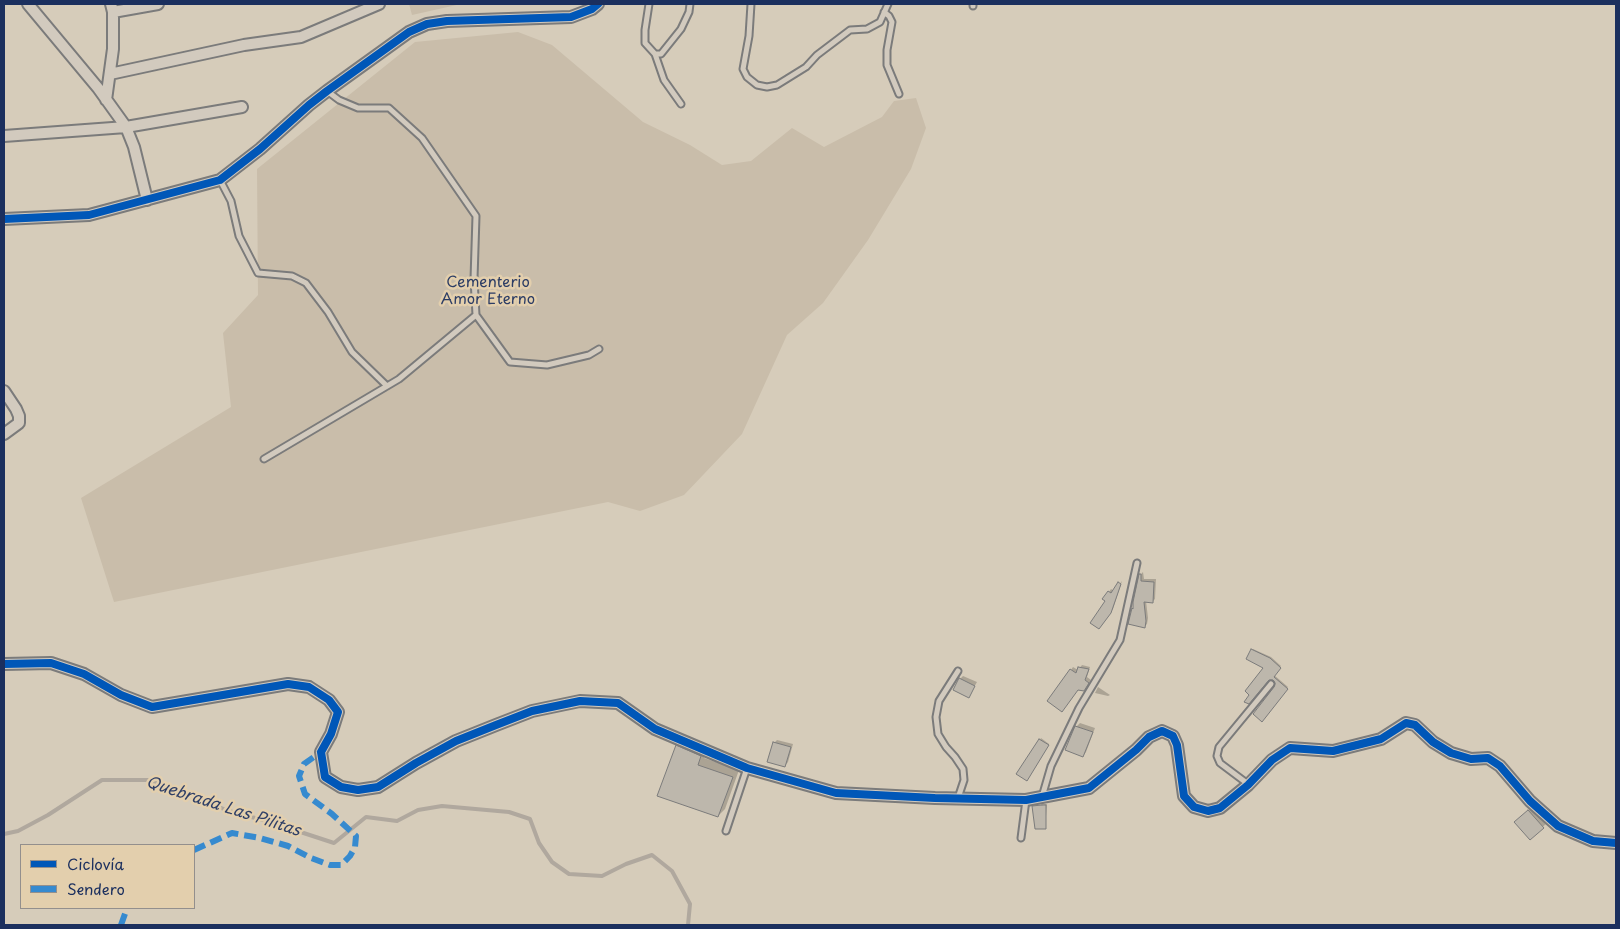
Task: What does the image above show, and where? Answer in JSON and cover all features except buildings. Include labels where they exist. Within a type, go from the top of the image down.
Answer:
[{"type":"street","points":[[28,4],[126,127],[134,147],[147,200]]},
{"type":"street","points":[[106,100],[113,49],[112,8],[158,4]]},
{"type":"street","points":[[110,74],[244,46],[301,37],[379,4]]},
{"type":"street","points":[[4,219],[89,215],[220,180],[260,149],[327,91],[409,32],[427,24],[447,21],[572,18],[592,9],[598,4]]},
{"type":"street","points":[[4,136],[126,127],[242,107]]},
{"type":"street","points":[[4,391],[19,416],[19,423],[4,434]]},
{"type":"street","points":[[4,664],[51,664],[84,674],[121,695],[152,706],[288,684],[310,687],[329,700],[338,712],[331,734],[321,752],[325,776],[341,787],[358,790],[378,787],[416,763],[496,724],[532,711],[580,701],[618,703],[655,729],[747,768],[836,793],[958,799],[1026,800],[1042,797],[1089,788],[1149,737],[1162,731],[1172,736],[1177,745],[1184,796],[1194,807],[1208,811],[1220,808],[1248,785],[1272,760],[1290,748],[1333,751],[1381,739],[1406,723],[1415,725],[1433,742],[1452,753],[1471,758],[1488,758],[1500,766],[1530,801],[1558,826],[1594,841],[1616,843]]},
{"type":"lane","points":[[649,4],[645,43],[655,54],[664,80],[681,104]]},
{"type":"lane","points":[[655,54],[661,54],[681,29],[690,4]]},
{"type":"lane","points":[[751,4],[749,36],[743,69],[747,77],[767,87],[777,85],[806,67],[817,55],[850,30],[867,29],[880,22],[888,4]]},
{"type":"lane","points":[[884,12],[892,22],[887,50],[887,66],[899,94]]},
{"type":"lane","points":[[327,91],[339,100],[358,108],[389,108],[422,138],[476,216],[474,279],[476,315],[510,362],[547,366],[589,356],[600,349]]},
{"type":"lane","points":[[220,180],[231,201],[239,236],[258,272],[292,276],[306,283],[328,312],[352,352],[387,386]]},
{"type":"lane","points":[[264,459],[399,379],[476,315]]},
{"type":"lane","points":[[1042,797],[1051,766],[1079,708],[1120,640],[1138,562]]},
{"type":"lane","points":[[958,672],[940,701],[936,717],[938,734],[946,748],[963,769],[964,780],[958,799]]},
{"type":"lane","points":[[1248,785],[1220,764],[1217,756],[1219,747],[1271,684]]},
{"type":"lane","points":[[726,831],[747,768]]},
{"type":"lane","points":[[1021,838],[1026,800]]},
{"type":"green space","points":[[409,4],[461,4],[412,15]]},
{"type":"green space","name":"Cementerio Amor Eterno","points":[[518,32],[552,45],[643,122],[690,145],[722,165],[751,161],[792,128],[824,147],[882,117],[894,101],[916,98],[926,128],[911,169],[868,240],[823,303],[787,335],[742,434],[684,495],[640,511],[608,502],[114,602],[81,498],[231,407],[223,333],[258,295],[257,169],[415,42]]},
{"type":"waterway","name":"Quebrada Las Pilitas","points":[[4,834],[18,831],[48,815],[102,780],[149,780],[229,811],[334,843],[366,817],[397,821],[418,810],[442,806],[509,812],[530,819],[539,843],[552,862],[569,874],[602,876],[626,864],[652,855],[672,871],[690,904],[688,925]]},
{"type":"marked path","points":[[195,850],[232,833],[288,846],[330,865],[341,865],[350,856],[355,847],[356,836],[332,814],[305,794],[299,776],[304,764],[321,752]]},
{"type":"marked path","points":[[121,925],[127,909]]},
{"type":"cycle path","points":[[4,219],[89,215],[220,180],[260,149],[327,91],[409,32],[427,24],[447,21],[571,17],[592,9],[598,4]]},
{"type":"cycle path","points":[[4,664],[51,663],[84,674],[121,695],[152,707],[288,684],[309,687],[329,700],[338,712],[331,734],[321,752],[325,777],[341,787],[358,790],[378,787],[456,741],[532,711],[580,701],[618,703],[655,729],[747,768],[836,793],[1026,800],[1089,788],[1149,737],[1162,731],[1173,736],[1177,745],[1184,796],[1194,807],[1208,811],[1220,808],[1248,785],[1272,760],[1290,748],[1333,751],[1381,739],[1406,723],[1415,725],[1433,742],[1451,753],[1471,759],[1488,758],[1500,766],[1530,801],[1558,826],[1593,841],[1616,843]]}]
